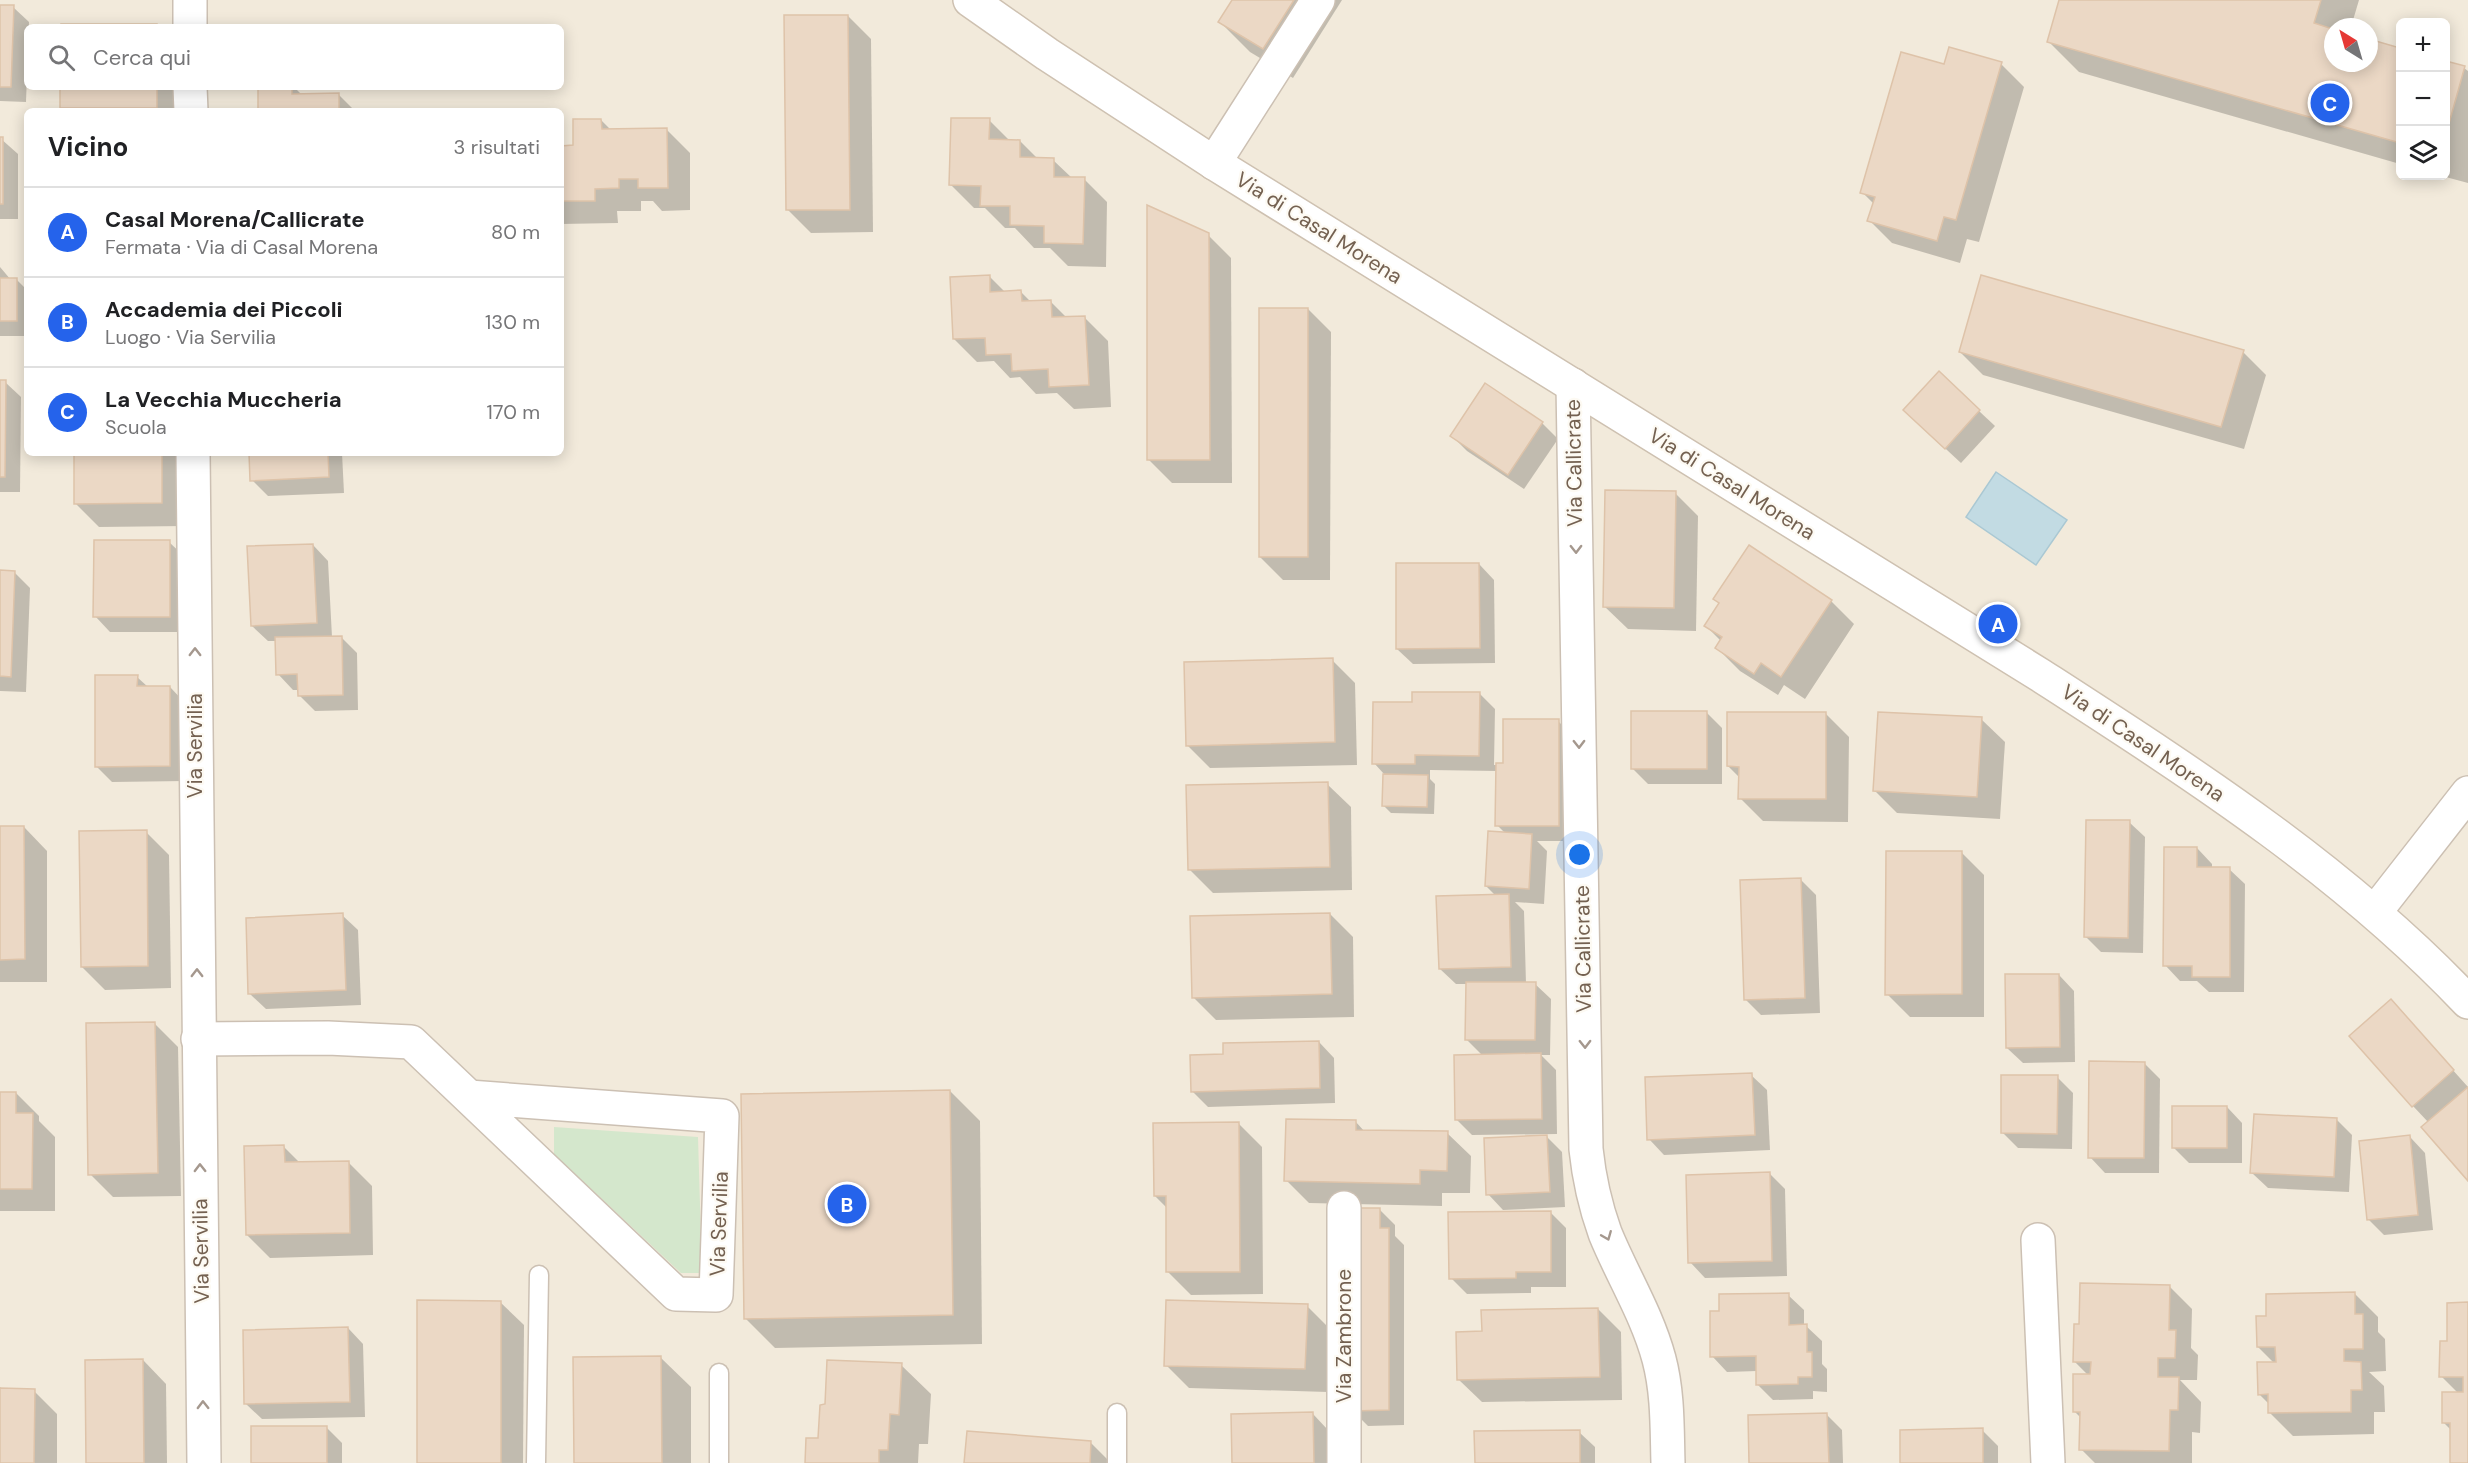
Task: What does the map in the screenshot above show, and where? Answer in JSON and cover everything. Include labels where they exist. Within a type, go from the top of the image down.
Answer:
[{"type":"street","points":[[190,0],[190,24]]},
{"type":"street","name":"Via di Casal Morena","points":[[970,0],[1047,54],[1214,163],[2040,675],[2120,727],[2281,837],[2376,912],[2468,1002]]},
{"type":"street","points":[[1214,163],[1318,0]]},
{"type":"street","points":[[190,90],[191,108]]},
{"type":"street","name":"Via Callicrate","points":[[1573,385],[1586,1149],[1598,1214],[1642,1313],[1659,1358],[1666,1399],[1668,1463]]},
{"type":"street","name":"Via Servilia","points":[[193,456],[204,1463]]},
{"type":"street","points":[[2376,912],[2468,793]]},
{"type":"street","name":"Via Servilia","points":[[198,1039],[328,1038],[411,1042],[676,1294],[716,1295],[723,1116],[469,1096]]},
{"type":"street","name":"Via Zambrone","points":[[1344,1208],[1344,1463]]},
{"type":"street","points":[[2038,1240],[2048,1463]]},
{"type":"lane","points":[[536,1463],[539,1275]]},
{"type":"lane","points":[[719,1373],[719,1463]]},
{"type":"lane","points":[[1117,1413],[1117,1463]]},
{"type":"shaded area","points":[[0,0],[2468,0],[2468,1463],[0,1463]]},
{"type":"green space","points":[[554,1127],[698,1137],[702,1273],[681,1273],[554,1154]]},
{"type":"water","points":[[1996,472],[2067,520],[2036,565],[1966,517]]},
{"type":"building","points":[[1232,0],[1294,0],[1263,49],[1218,22]]},
{"type":"building","points":[[2059,0],[2321,0],[2314,23],[2324,26],[2324,72],[2378,72],[2378,42],[2396,47],[2396,142],[2047,42]]},
{"type":"building","points":[[0,5],[14,5],[11,87],[0,87]]},
{"type":"building","points":[[784,15],[848,15],[850,210],[786,210]]},
{"type":"building","points":[[1949,47],[2002,62],[1956,220],[1944,217],[1937,241],[1867,221],[1875,197],[1860,193],[1901,52],[1944,64]]},
{"type":"building","points":[[2450,62],[2465,66],[2450,120]]},
{"type":"building","points":[[60,90],[157,90],[157,108],[60,108]]},
{"type":"building","points":[[258,90],[292,90],[292,94],[339,93],[339,108],[258,108]]},
{"type":"building","points":[[951,118],[990,118],[989,139],[1020,140],[1020,157],[1054,158],[1054,177],[1085,177],[1083,244],[1044,243],[1044,226],[1010,225],[1010,206],[980,206],[981,186],[949,185]]},
{"type":"building","points":[[573,119],[601,119],[602,129],[667,128],[668,188],[638,188],[638,179],[619,179],[619,188],[595,189],[595,201],[564,201],[564,146],[573,145]]},
{"type":"building","points":[[0,137],[3,137],[3,204],[0,204]]},
{"type":"building","points":[[1147,205],[1209,233],[1210,460],[1147,460]]},
{"type":"building","points":[[990,275],[990,292],[1021,290],[1022,301],[1051,300],[1052,317],[1085,316],[1089,385],[1049,387],[1048,369],[1012,371],[1011,354],[986,355],[985,338],[953,339],[950,277]]},
{"type":"building","points":[[1981,275],[2244,350],[2221,427],[1959,352]]},
{"type":"building","points":[[0,278],[17,278],[17,321],[0,321]]},
{"type":"building","points":[[1259,308],[1308,308],[1308,557],[1259,557]]},
{"type":"building","points":[[1939,371],[1980,410],[1945,449],[1903,410]]},
{"type":"building","points":[[0,380],[6,380],[5,477],[0,477]]},
{"type":"building","points":[[1485,383],[1543,422],[1508,475],[1450,436]]},
{"type":"building","points":[[74,456],[162,456],[162,503],[74,504]]},
{"type":"building","points":[[249,456],[328,456],[329,477],[250,481]]},
{"type":"building","points":[[1605,490],[1676,491],[1674,608],[1603,607]]},
{"type":"building","points":[[94,540],[170,540],[170,617],[93,617]]},
{"type":"building","points":[[313,544],[317,623],[251,626],[247,546]]},
{"type":"building","points":[[1749,545],[1832,600],[1781,677],[1761,663],[1754,674],[1715,648],[1722,637],[1704,626],[1719,603],[1713,599]]},
{"type":"building","points":[[1396,563],[1479,563],[1480,648],[1396,649]]},
{"type":"building","points":[[0,570],[15,571],[11,677],[0,676]]},
{"type":"building","points":[[342,636],[343,695],[298,696],[297,674],[276,675],[275,637]]},
{"type":"building","points":[[1333,658],[1335,742],[1186,746],[1184,662]]},
{"type":"building","points":[[95,675],[138,675],[137,686],[170,686],[170,766],[95,767]]},
{"type":"building","points":[[1412,692],[1480,692],[1479,756],[1415,755],[1415,764],[1372,764],[1373,702],[1412,702]]},
{"type":"building","points":[[1631,711],[1707,711],[1707,769],[1631,769]]},
{"type":"building","points":[[1727,712],[1826,712],[1826,799],[1738,799],[1739,767],[1727,766]]},
{"type":"building","points":[[1878,712],[1982,717],[1977,797],[1873,791]]},
{"type":"building","points":[[1503,719],[1559,719],[1559,826],[1495,826],[1496,763],[1503,763]]},
{"type":"building","points":[[1383,774],[1428,775],[1427,807],[1382,806]]},
{"type":"building","points":[[1328,782],[1330,867],[1188,870],[1186,785]]},
{"type":"building","points":[[2086,820],[2130,820],[2128,938],[2084,937]]},
{"type":"building","points":[[0,826],[24,826],[25,959],[0,960]]},
{"type":"building","points":[[147,830],[148,966],[81,967],[79,831]]},
{"type":"building","points":[[1488,831],[1532,834],[1529,889],[1485,886]]},
{"type":"building","points":[[2164,847],[2197,847],[2197,867],[2230,867],[2230,977],[2192,977],[2192,966],[2163,966]]},
{"type":"building","points":[[1886,851],[1962,851],[1962,994],[1885,995]]},
{"type":"building","points":[[1801,878],[1805,998],[1744,1000],[1740,880]]},
{"type":"building","points":[[1509,894],[1511,967],[1439,969],[1436,896]]},
{"type":"building","points":[[343,913],[346,990],[248,994],[246,918]]},
{"type":"building","points":[[1330,913],[1332,994],[1192,998],[1190,916]]},
{"type":"building","points":[[2005,974],[2059,974],[2060,1047],[2006,1048]]},
{"type":"building","points":[[1466,982],[1536,982],[1535,1040],[1465,1040]]},
{"type":"building","points":[[2391,999],[2454,1070],[2412,1107],[2349,1036]]},
{"type":"building","points":[[155,1022],[158,1173],[88,1175],[86,1023]]},
{"type":"building","points":[[1319,1041],[1320,1088],[1191,1092],[1190,1055],[1223,1054],[1223,1043]]},
{"type":"building","points":[[1541,1053],[1542,1119],[1455,1120],[1454,1055]]},
{"type":"building","points":[[2089,1061],[2145,1062],[2144,1158],[2088,1158]]},
{"type":"building","points":[[1752,1073],[1755,1135],[1647,1140],[1645,1077]]},
{"type":"building","points":[[2001,1075],[2058,1075],[2057,1134],[2001,1133]]},
{"type":"building","points":[[2468,1087],[2468,1181],[2421,1127]]},
{"type":"building","points":[[950,1090],[953,1315],[744,1319],[741,1094]]},
{"type":"building","points":[[0,1092],[16,1092],[16,1113],[33,1113],[32,1189],[0,1189]]},
{"type":"building","points":[[2172,1106],[2227,1106],[2227,1148],[2172,1148]]},
{"type":"building","points":[[2254,1114],[2337,1118],[2334,1177],[2250,1173]]},
{"type":"building","points":[[1286,1119],[1356,1120],[1356,1130],[1448,1131],[1447,1171],[1420,1170],[1420,1184],[1284,1181]]},
{"type":"building","points":[[1239,1122],[1240,1272],[1166,1272],[1166,1196],[1154,1196],[1153,1123]]},
{"type":"building","points":[[1547,1135],[1550,1192],[1486,1195],[1484,1138]]},
{"type":"building","points":[[2410,1135],[2418,1215],[2367,1220],[2359,1141]]},
{"type":"building","points":[[284,1145],[285,1162],[349,1161],[350,1233],[246,1235],[244,1146]]},
{"type":"building","points":[[1770,1172],[1772,1261],[1688,1263],[1686,1175]]},
{"type":"building","points":[[1350,1208],[1380,1208],[1380,1228],[1389,1228],[1389,1410],[1351,1411]]},
{"type":"building","points":[[1551,1211],[1551,1272],[1516,1272],[1516,1278],[1449,1279],[1448,1212]]},
{"type":"building","points":[[2080,1283],[2170,1285],[2169,1330],[2176,1330],[2175,1358],[2158,1358],[2158,1377],[2179,1377],[2178,1410],[2170,1410],[2169,1451],[2079,1450],[2080,1412],[2073,1412],[2073,1374],[2090,1374],[2091,1362],[2073,1362],[2074,1324],[2079,1324]]},
{"type":"building","points":[[2355,1292],[2355,1314],[2363,1314],[2363,1349],[2344,1349],[2344,1361],[2361,1362],[2362,1390],[2351,1390],[2351,1412],[2268,1413],[2268,1394],[2258,1395],[2257,1362],[2276,1362],[2275,1347],[2257,1347],[2256,1316],[2266,1316],[2266,1294]]},
{"type":"building","points":[[1789,1293],[1789,1325],[1807,1324],[1807,1352],[1812,1352],[1812,1377],[1798,1377],[1798,1384],[1756,1385],[1756,1356],[1710,1357],[1710,1311],[1719,1311],[1719,1294]]},
{"type":"building","points":[[417,1300],[501,1301],[501,1463],[417,1463]]},
{"type":"building","points":[[1166,1300],[1308,1304],[1305,1369],[1164,1366]]},
{"type":"building","points":[[2468,1302],[2468,1463],[2450,1463],[2450,1423],[2442,1423],[2442,1392],[2463,1392],[2463,1377],[2439,1377],[2440,1341],[2447,1341],[2447,1303]]},
{"type":"building","points":[[1598,1308],[1600,1377],[1457,1380],[1456,1332],[1482,1331],[1481,1310]]},
{"type":"building","points":[[348,1327],[350,1402],[244,1404],[243,1330]]},
{"type":"building","points":[[661,1356],[662,1463],[574,1463],[573,1357]]},
{"type":"building","points":[[143,1359],[144,1463],[86,1463],[85,1360]]},
{"type":"building","points":[[827,1360],[902,1363],[899,1415],[890,1414],[888,1450],[879,1450],[879,1463],[805,1463],[806,1438],[818,1438],[820,1405],[825,1404]]},
{"type":"building","points":[[0,1388],[35,1389],[34,1463],[0,1463]]},
{"type":"building","points":[[1313,1412],[1314,1463],[1232,1463],[1231,1414]]},
{"type":"building","points":[[1827,1413],[1829,1463],[1749,1463],[1748,1415]]},
{"type":"building","points":[[251,1426],[327,1426],[327,1463],[251,1463]]},
{"type":"building","points":[[1983,1428],[1983,1463],[1900,1463],[1900,1430]]},
{"type":"building","points":[[1580,1430],[1580,1463],[1475,1463],[1474,1431]]},
{"type":"building","points":[[967,1431],[1091,1441],[1090,1463],[964,1463]]},
{"type":"place","name":"La Vecchia Muccheria","points":[[2330,103]]},
{"type":"place","name":"Casal Morena/Callicrate","points":[[1998,624]]},
{"type":"place","name":"Accademia dei Piccoli","points":[[847,1204]]}]
